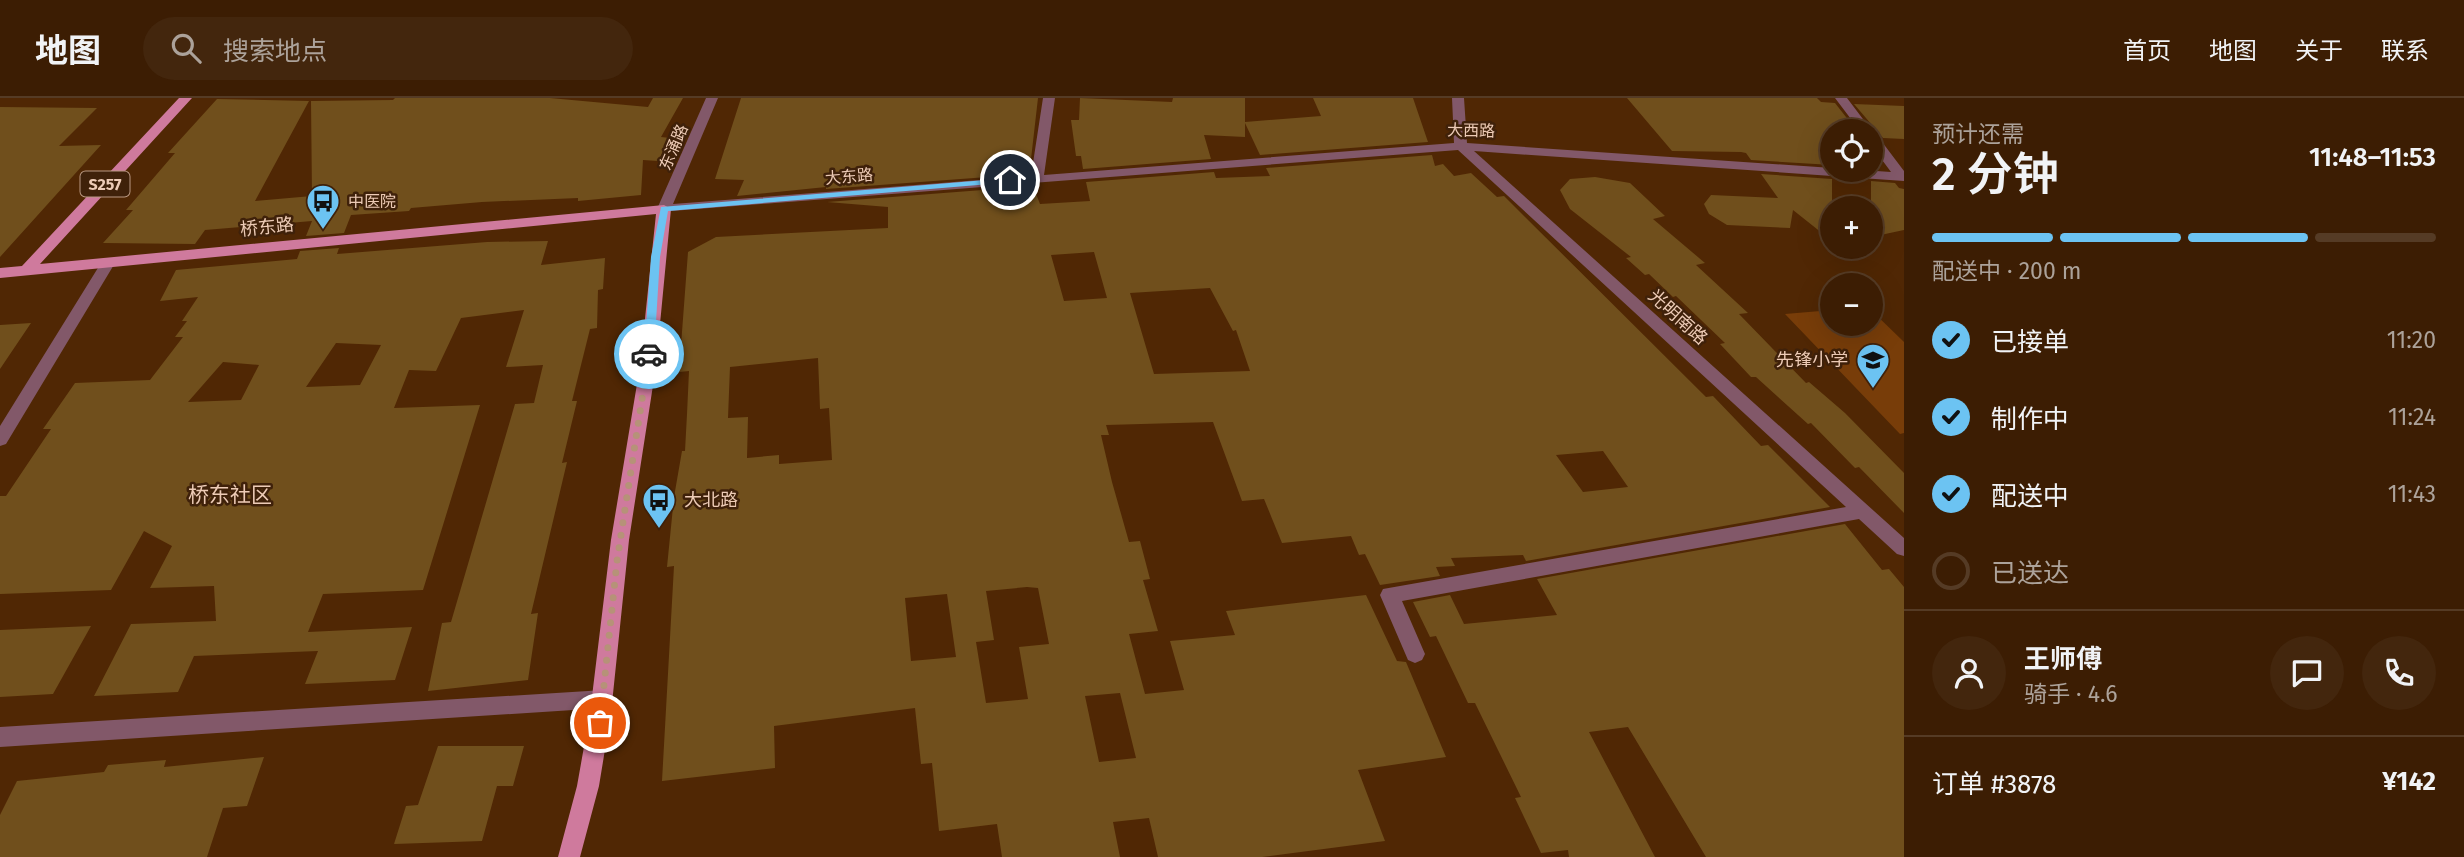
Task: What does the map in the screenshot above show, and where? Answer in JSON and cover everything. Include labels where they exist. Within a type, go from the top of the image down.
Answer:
[{"type":"main road","name":"S257","points":[[26,271],[186,98]]},
{"type":"main road","name":"桥东路","points":[[0,273],[664,209]]},
{"type":"main road","points":[[569,857],[581,820],[604,699],[617,561],[648,366],[655,257],[664,209]]},
{"type":"street","name":"东涌路","points":[[664,209],[712,98]]},
{"type":"street","points":[[1037,178],[1049,98]]},
{"type":"street","points":[[1458,98],[1461,146]]},
{"type":"street","points":[[1841,98],[1857,119]]},
{"type":"street","name":"大西路","points":[[1037,178],[1461,146],[1902,176]]},
{"type":"street","name":"光明南路","points":[[1461,146],[1904,549]]},
{"type":"street","points":[[1883,152],[1902,176]]},
{"type":"street","name":"大东路","points":[[664,209],[1037,178]]},
{"type":"street","points":[[0,440],[108,263]]},
{"type":"street","points":[[1415,654],[1390,595],[1862,511]]},
{"type":"street","points":[[0,737],[604,699]]},
{"type":"shaded area","points":[[1820,311],[1820,336],[1883,336],[1883,322],[1904,342],[1904,433],[1900,434],[1785,314]]},
{"type":"building","points":[[550,98],[648,107],[653,98],[683,98],[661,137],[670,138],[658,161],[643,160],[641,195],[578,201],[578,198],[482,202],[351,215],[344,233],[306,236],[312,221],[205,230],[195,244],[103,243],[133,210],[126,210],[175,153],[168,153],[217,99],[309,101],[255,201],[312,196],[311,101]]},
{"type":"building","points":[[741,98],[1038,98],[1031,159],[1024,159],[1029,174],[826,187],[737,196],[744,180],[715,179]]},
{"type":"building","points":[[1080,98],[1172,102],[1173,98],[1245,98],[1245,122],[1321,116],[1313,98],[1413,98],[1428,142],[1260,155],[1245,123],[1245,137],[1204,135],[1211,159],[1083,169],[1081,156],[1076,156],[1071,120],[1079,120]]},
{"type":"building","points":[[1627,98],[1817,98],[1821,102],[1835,103],[1848,119],[1820,119],[1820,164],[1751,160],[1746,153],[1741,152],[1672,151]]},
{"type":"building","points":[[1854,104],[1904,106],[1904,139],[1883,138],[1883,119],[1867,119]]},
{"type":"building","points":[[0,107],[97,108],[59,146],[101,145],[0,257]]},
{"type":"building","points":[[1432,155],[1435,166],[1443,164],[1454,176],[1471,173],[1497,197],[1504,196],[1706,397],[1713,396],[1761,446],[1768,445],[1830,507],[1526,561],[1523,555],[1451,558],[1455,566],[1436,567],[1440,576],[1380,585],[1365,554],[1359,555],[1351,536],[1282,543],[1264,499],[1242,501],[1213,422],[1106,425],[1109,435],[1101,435],[1112,482],[1129,542],[1140,541],[1150,579],[1143,580],[1158,631],[1129,634],[1145,694],[1184,690],[1170,641],[1235,635],[1226,611],[1366,595],[1397,661],[1406,662],[1446,757],[1358,770],[1385,841],[1262,857],[1158,857],[1149,818],[1113,822],[1120,857],[1002,857],[997,824],[939,831],[932,763],[921,764],[915,708],[774,726],[775,768],[662,781],[674,566],[667,567],[674,497],[682,451],[685,451],[687,414],[689,371],[679,372],[688,252],[716,237],[888,228],[888,207],[827,202],[1033,186],[1040,204],[1090,201],[1086,182],[1214,172],[1216,178],[1270,176],[1266,168]],"holes":[[[1094,252],[1107,298],[1064,301],[1051,255]],[[1210,288],[1233,331],[1236,330],[1250,371],[1154,374],[1130,293]],[[818,358],[820,409],[829,408],[832,460],[779,464],[779,455],[747,458],[748,417],[728,418],[730,367]],[[1603,451],[1628,487],[1583,492],[1556,455]],[[1038,588],[1049,644],[1019,647],[1028,699],[986,703],[976,642],[994,640],[986,591]],[[947,594],[956,657],[911,661],[905,598]],[[1120,693],[1136,758],[1099,762],[1085,696]]]},
{"type":"building","points":[[1761,174],[1820,178],[1820,182],[1832,182],[1832,196],[1820,196],[1820,231],[1793,210],[1790,228],[1727,225],[1709,214],[1704,204],[1711,195],[1778,198]]},
{"type":"building","points":[[1595,177],[1630,183],[1665,216],[1653,219],[1705,263],[1696,265],[1748,313],[1739,314],[1806,383],[1809,382],[1845,413],[1904,473],[1904,513],[1811,423],[1808,424],[1756,377],[1751,377],[1720,344],[1725,343],[1676,296],[1673,297],[1649,274],[1645,275],[1626,258],[1631,257],[1570,209],[1560,190],[1570,179]]},
{"type":"building","points":[[1871,182],[1895,183],[1904,189],[1904,230],[1883,234],[1883,196],[1871,196]]},
{"type":"building","points":[[548,241],[541,265],[605,258],[603,289],[598,290],[597,328],[590,329],[572,401],[577,401],[562,463],[567,462],[531,614],[538,613],[528,680],[428,691],[442,623],[451,622],[515,404],[534,403],[543,365],[506,367],[524,310],[461,318],[436,371],[409,370],[394,408],[480,405],[423,590],[323,594],[308,632],[412,627],[395,680],[305,684],[318,651],[194,656],[178,692],[94,696],[131,624],[216,621],[214,586],[150,588],[172,546],[144,531],[111,590],[0,594],[0,496],[6,496],[51,429],[43,429],[75,383],[150,380],[183,337],[175,337],[187,321],[182,321],[198,297],[160,301],[176,270],[297,259],[300,251],[339,248],[337,254],[487,242]],"holes":[[[336,343],[381,345],[360,385],[306,387]],[[223,362],[259,365],[241,400],[188,402]]]},
{"type":"building","points":[[31,323],[0,369],[0,325]]},
{"type":"building","points":[[1845,524],[1882,570],[1889,569],[1904,587],[1904,857],[1706,857],[1628,727],[1589,732],[1655,857],[1569,857],[1568,850],[1541,853],[1515,798],[1521,797],[1475,703],[1468,703],[1436,636],[1430,637],[1413,602],[1450,595],[1464,624],[1557,615],[1537,579]]},
{"type":"building","points":[[91,626],[53,694],[0,697],[0,630]]},
{"type":"building","points":[[438,746],[524,746],[513,786],[497,786],[482,841],[394,844],[406,806],[418,805]]},
{"type":"building","points":[[264,757],[247,806],[223,808],[207,857],[0,857],[0,815],[17,781],[104,772],[108,765],[166,760],[164,767]]},
{"type":"way so far","points":[[600,723],[617,561],[649,354]]},
{"type":"place","name":"中医院","points":[[323,231]]},
{"type":"place","name":"先锋小学","points":[[1873,390]]},
{"type":"place","name":"大北路","points":[[659,530]]},
{"type":"district","name":"桥东社区","points":[[230,495]]},
{"type":"route","points":[[649,354],[655,257],[664,209],[1010,180]]}]
